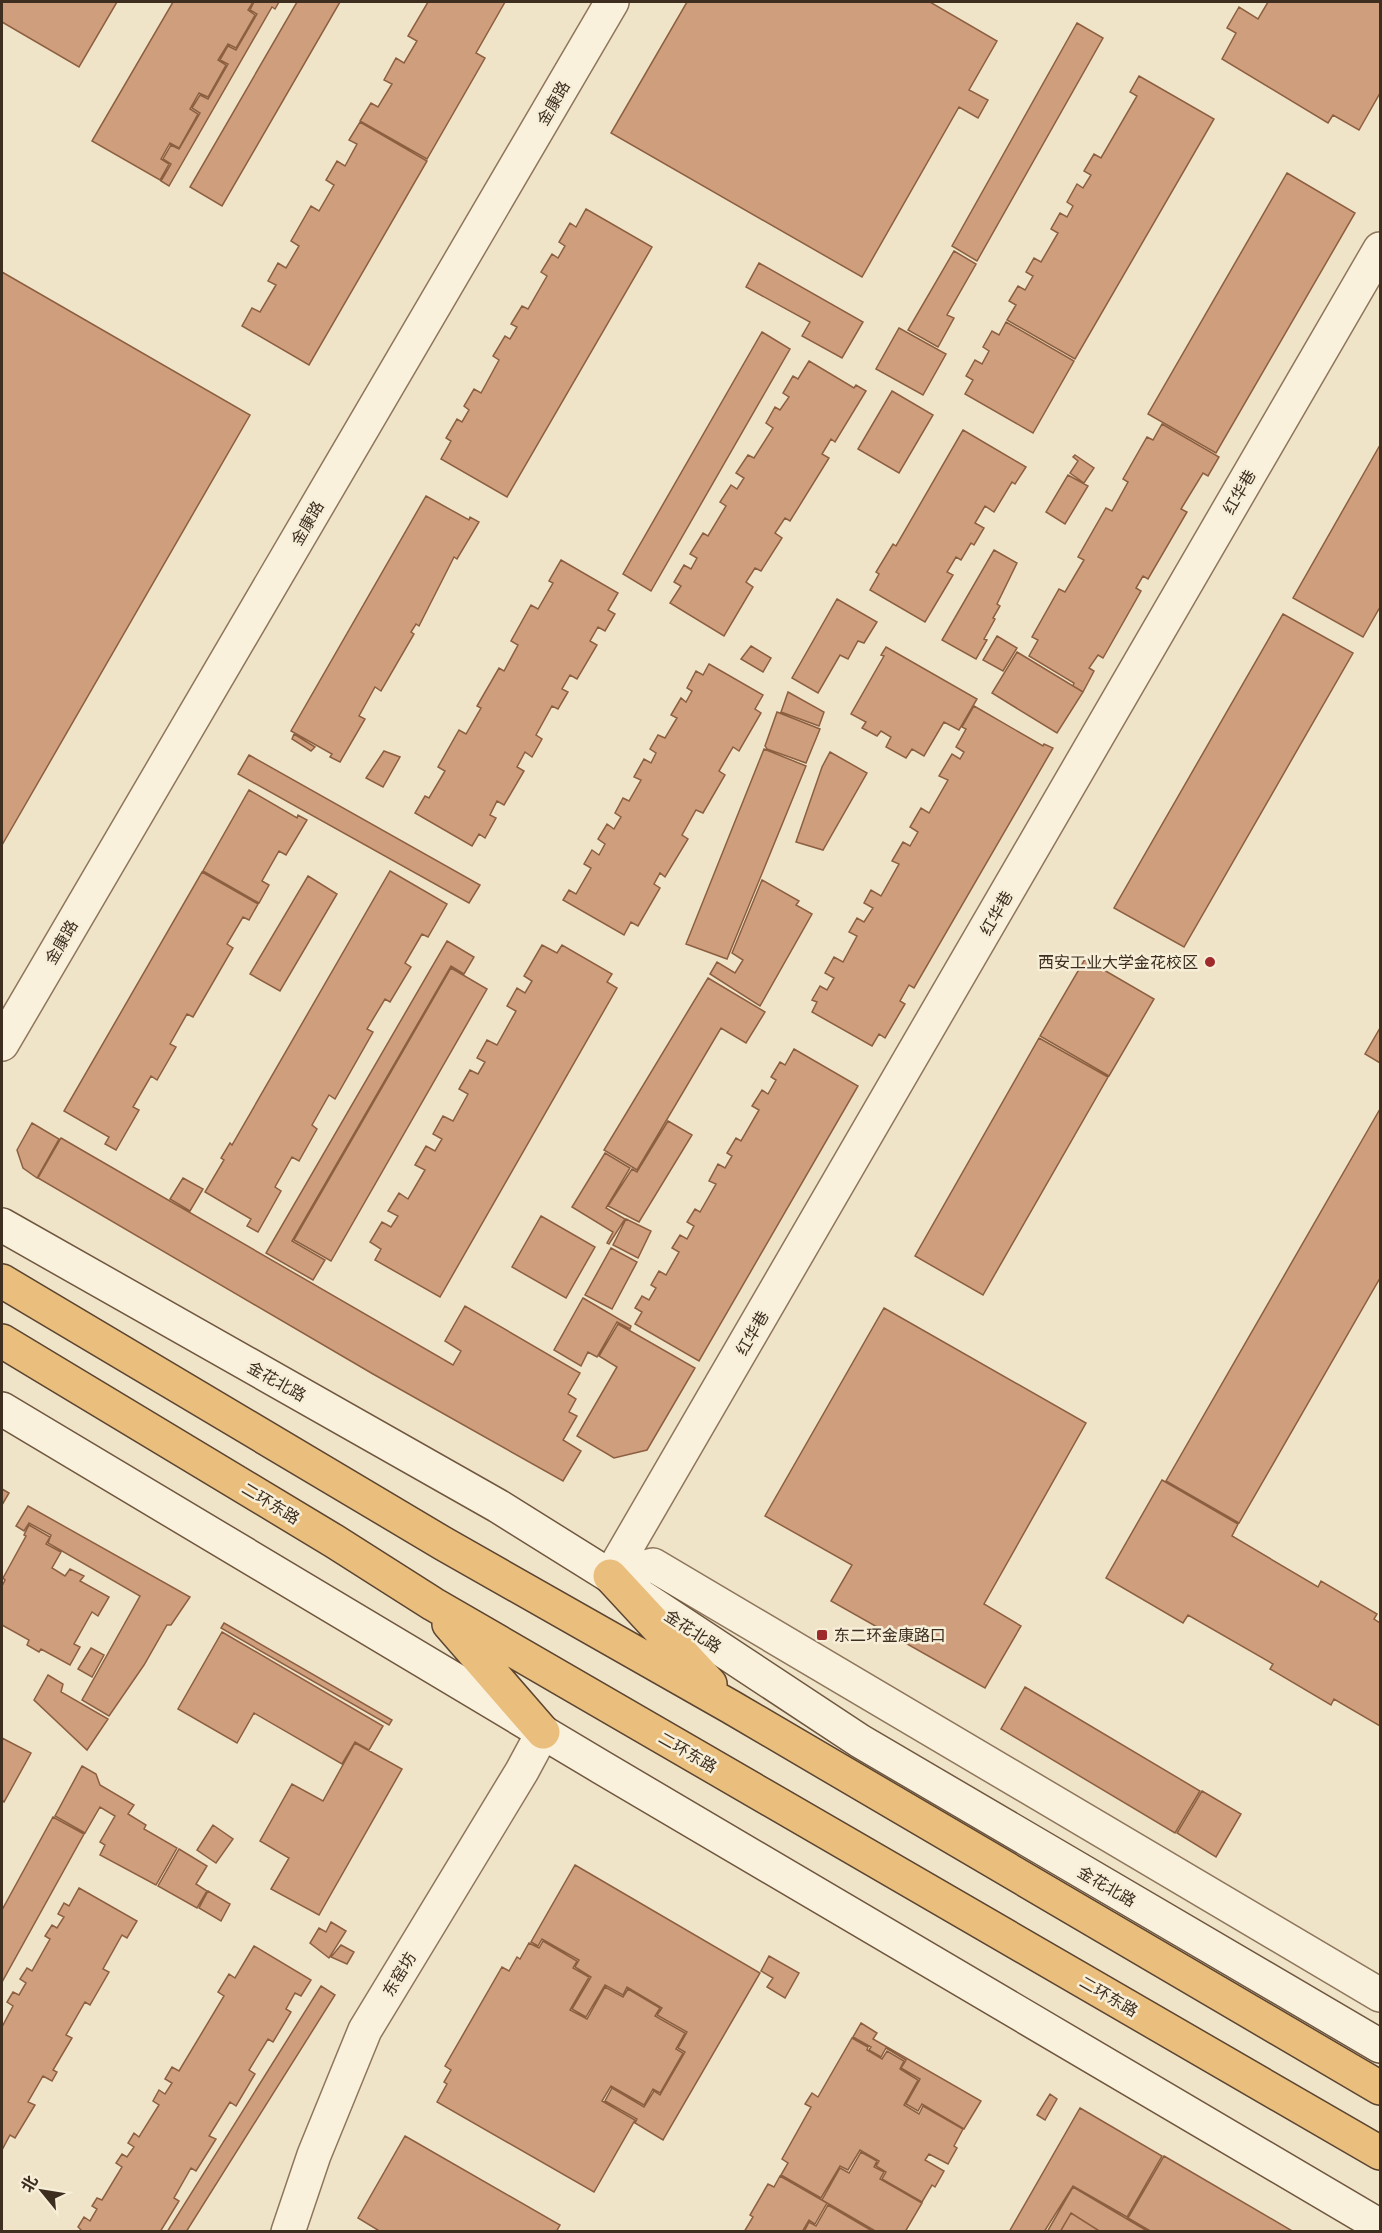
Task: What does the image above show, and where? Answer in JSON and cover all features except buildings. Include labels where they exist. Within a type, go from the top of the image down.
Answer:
[{"type":"highway","points":[[2,1281],[444,1544],[731,1707],[1380,2088]]},
{"type":"highway","name":"二环东路","points":[[2,1341],[334,1540],[433,1604],[1380,2153]]},
{"type":"highway","points":[[610,1576],[731,1707]]},
{"type":"highway","points":[[433,1604],[543,1732]]},
{"type":"street","name":"金康路","points":[[2,1044],[612,2]]},
{"type":"street","name":"红华巷","points":[[610,1576],[1380,249]]},
{"type":"street","name":"金花北路","points":[[2,1225],[498,1506],[610,1576],[860,1741],[1380,2046]]},
{"type":"street","points":[[2,1409],[543,1732],[1380,2226]]},
{"type":"street","points":[[610,1576],[653,1564],[1380,1995]]},
{"type":"street","name":"东窑坊","points":[[288,2232],[314,2155],[365,2030],[522,1771],[543,1732]]},
{"type":"place","name":"西安工业大学金花校区","points":[[1210,962]]},
{"type":"place","name":"东二环金康路口","points":[[822,1635]]}]
